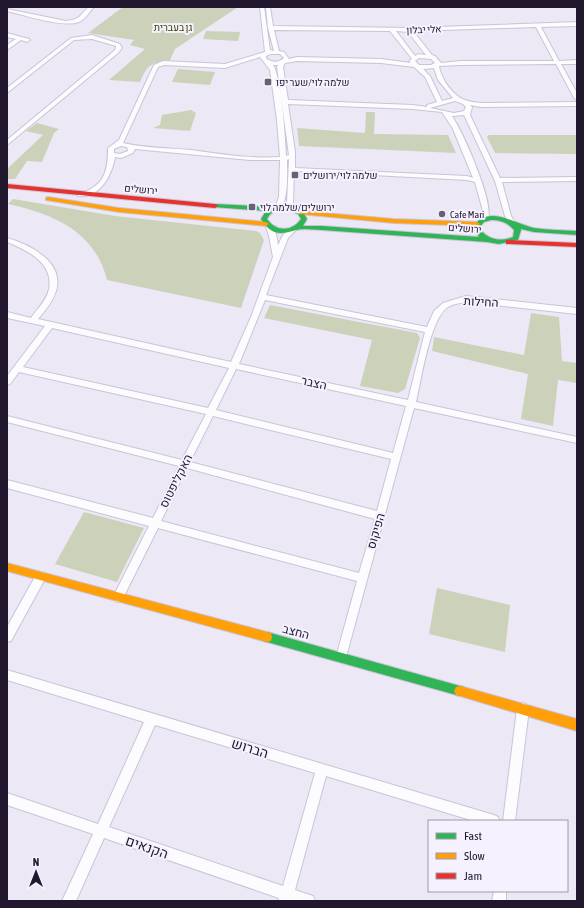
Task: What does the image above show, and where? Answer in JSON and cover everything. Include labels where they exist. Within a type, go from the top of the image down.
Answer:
[{"type":"street","points":[[9,9],[66,23],[77,21],[92,7]]},
{"type":"street","points":[[262,7],[265,54],[264,60],[268,62],[273,70],[282,126],[282,195],[276,208],[265,215],[264,219],[273,236],[276,258]]},
{"type":"street","points":[[268,7],[277,52]]},
{"type":"street","name":"אלי יבלון","points":[[271,28],[409,30],[577,24]]},
{"type":"street","points":[[537,25],[559,62],[577,98]]},
{"type":"street","points":[[392,30],[427,76],[444,112],[451,117],[456,127],[477,181],[486,210],[485,219]]},
{"type":"street","points":[[409,30],[436,63],[436,70],[450,92],[469,106],[467,115],[498,181],[508,216],[514,224],[518,234],[516,238],[509,242]]},
{"type":"street","points":[[7,35],[27,40]]},
{"type":"street","points":[[7,91],[73,39],[92,37],[110,41],[118,45],[119,48],[7,143]]},
{"type":"street","points":[[7,48],[20,38]]},
{"type":"street","points":[[80,195],[90,193],[102,186],[109,172],[112,156],[110,150],[122,141],[156,66],[163,63],[226,66],[265,54],[277,52],[312,59]]},
{"type":"street","points":[[285,54],[287,58],[283,61],[280,68],[292,157],[290,203],[304,216],[304,223],[295,229]]},
{"type":"street","points":[[415,62],[421,56],[430,56]]},
{"type":"street","points":[[268,62],[312,59],[415,62],[428,68],[436,63],[577,62]]},
{"type":"street","points":[[413,107],[440,104],[449,100],[498,105],[577,104]]},
{"type":"street","points":[[285,104],[413,107],[459,115],[468,111],[498,105]]},
{"type":"street","points":[[117,145],[130,149],[219,155],[292,157]]},
{"type":"street","points":[[109,172],[130,149]]},
{"type":"street","points":[[111,154],[116,156],[124,156]]},
{"type":"street","points":[[291,171],[298,169],[464,178],[477,181]]},
{"type":"street","points":[[498,181],[503,179],[577,179]]},
{"type":"street","name":"ירושלים","points":[[7,186],[80,195],[248,209],[276,208],[401,222],[477,224]]},
{"type":"street","points":[[102,186],[103,193],[109,197]]},
{"type":"street","name":"ירושלים","points":[[7,192],[108,209],[267,226],[280,231],[322,228],[487,240]]},
{"type":"street","points":[[577,233],[534,230],[498,218],[485,219],[477,224],[477,232],[487,240],[499,243],[509,242],[577,245]]},
{"type":"street","name":"האקליפטוס","points":[[118,597],[234,366],[285,237],[295,229]]},
{"type":"street","points":[[7,240],[27,248],[44,260],[52,272],[53,290],[33,320]]},
{"type":"street","points":[[262,297],[429,330]]},
{"type":"street","name":"החילות","points":[[411,405],[429,330],[433,319],[440,309],[446,305],[459,300],[475,299],[577,311]]},
{"type":"street","name":"הצבר","points":[[7,315],[411,405],[577,440]]},
{"type":"street","points":[[7,382],[51,324]]},
{"type":"street","points":[[17,369],[211,412],[396,457]]},
{"type":"street","name":"הפיקוס","points":[[341,657],[411,405]]},
{"type":"street","points":[[7,419],[185,464],[380,516]]},
{"type":"street","points":[[7,484],[362,578]]},
{"type":"street","name":"החצב","points":[[7,567],[341,657],[577,725]]},
{"type":"street","points":[[7,637],[41,576]]},
{"type":"street","name":"הברוש","points":[[7,675],[491,820]]},
{"type":"street","points":[[509,820],[522,709]]},
{"type":"street","points":[[69,901],[152,718]]},
{"type":"street","points":[[286,898],[322,769]]},
{"type":"street","name":"הקנאים","points":[[7,799],[101,831],[286,898],[308,901]]},
{"type":"green space","name":"גן בעברית","points":[[123,7],[238,7],[175,49],[170,60],[150,65],[145,71],[140,82],[109,80],[145,49],[130,45],[134,40],[88,33]]},
{"type":"green space","points":[[206,31],[240,32],[238,41],[203,39]]},
{"type":"green space","points":[[178,69],[215,72],[210,85],[172,82]]},
{"type":"green space","points":[[191,110],[196,113],[190,131],[153,128],[160,125],[162,115]]},
{"type":"green space","points":[[366,112],[375,112],[374,134],[448,135],[456,153],[299,146],[297,128],[365,133]]},
{"type":"green space","points":[[37,123],[59,129],[54,133],[42,162],[27,161],[15,179],[7,179],[7,169],[43,135],[26,131]]},
{"type":"green space","points":[[489,135],[577,135],[577,154],[495,153],[487,137]]},
{"type":"green space","points":[[13,199],[115,216],[256,231],[260,233],[264,240],[241,308],[107,280],[101,263],[93,249],[82,237],[70,227],[41,213],[8,204]]},
{"type":"green space","points":[[270,305],[417,333],[420,338],[405,389],[398,393],[360,386],[372,340],[264,318]]},
{"type":"green space","points":[[531,313],[559,317],[562,361],[577,363],[577,383],[558,380],[553,426],[521,419],[528,374],[432,351],[434,337],[524,355]]},
{"type":"green space","points":[[84,512],[144,528],[117,582],[55,564]]},
{"type":"green space","points":[[437,588],[510,605],[505,652],[429,634]]},
{"type":"traffic: fast","points":[[215,206],[274,209]]},
{"type":"traffic: fast","points":[[280,207],[287,207],[301,213],[304,219],[296,228],[290,231],[278,231],[268,225],[264,219],[270,211],[280,207]]},
{"type":"traffic: fast","points":[[491,218],[503,219],[512,224],[518,230],[516,238],[505,242],[493,242],[484,237],[476,228],[482,221],[491,218]]},
{"type":"traffic: fast","points":[[515,225],[534,230],[577,233]]},
{"type":"traffic: fast","points":[[297,228],[322,228],[487,240]]},
{"type":"traffic: fast","points":[[267,637],[460,691]]},
{"type":"traffic: slow","points":[[48,199],[119,210],[266,224]]},
{"type":"traffic: slow","points":[[301,213],[394,221],[477,224]]},
{"type":"traffic: slow","points":[[7,567],[267,637]]},
{"type":"traffic: slow","points":[[460,691],[577,725]]},
{"type":"traffic: jam","points":[[7,186],[215,206]]},
{"type":"traffic: jam","points":[[509,242],[577,245]]},
{"type":"place","name":"שלמה לוי/שער יפו","points":[[268,82]]},
{"type":"place","name":"שלמה לוי/ירושלים","points":[[295,175]]},
{"type":"place","name":"ירושלים/שלמה לוי","points":[[252,207]]},
{"type":"place","name":"Cafe Mari","points":[[442,214]]}]
